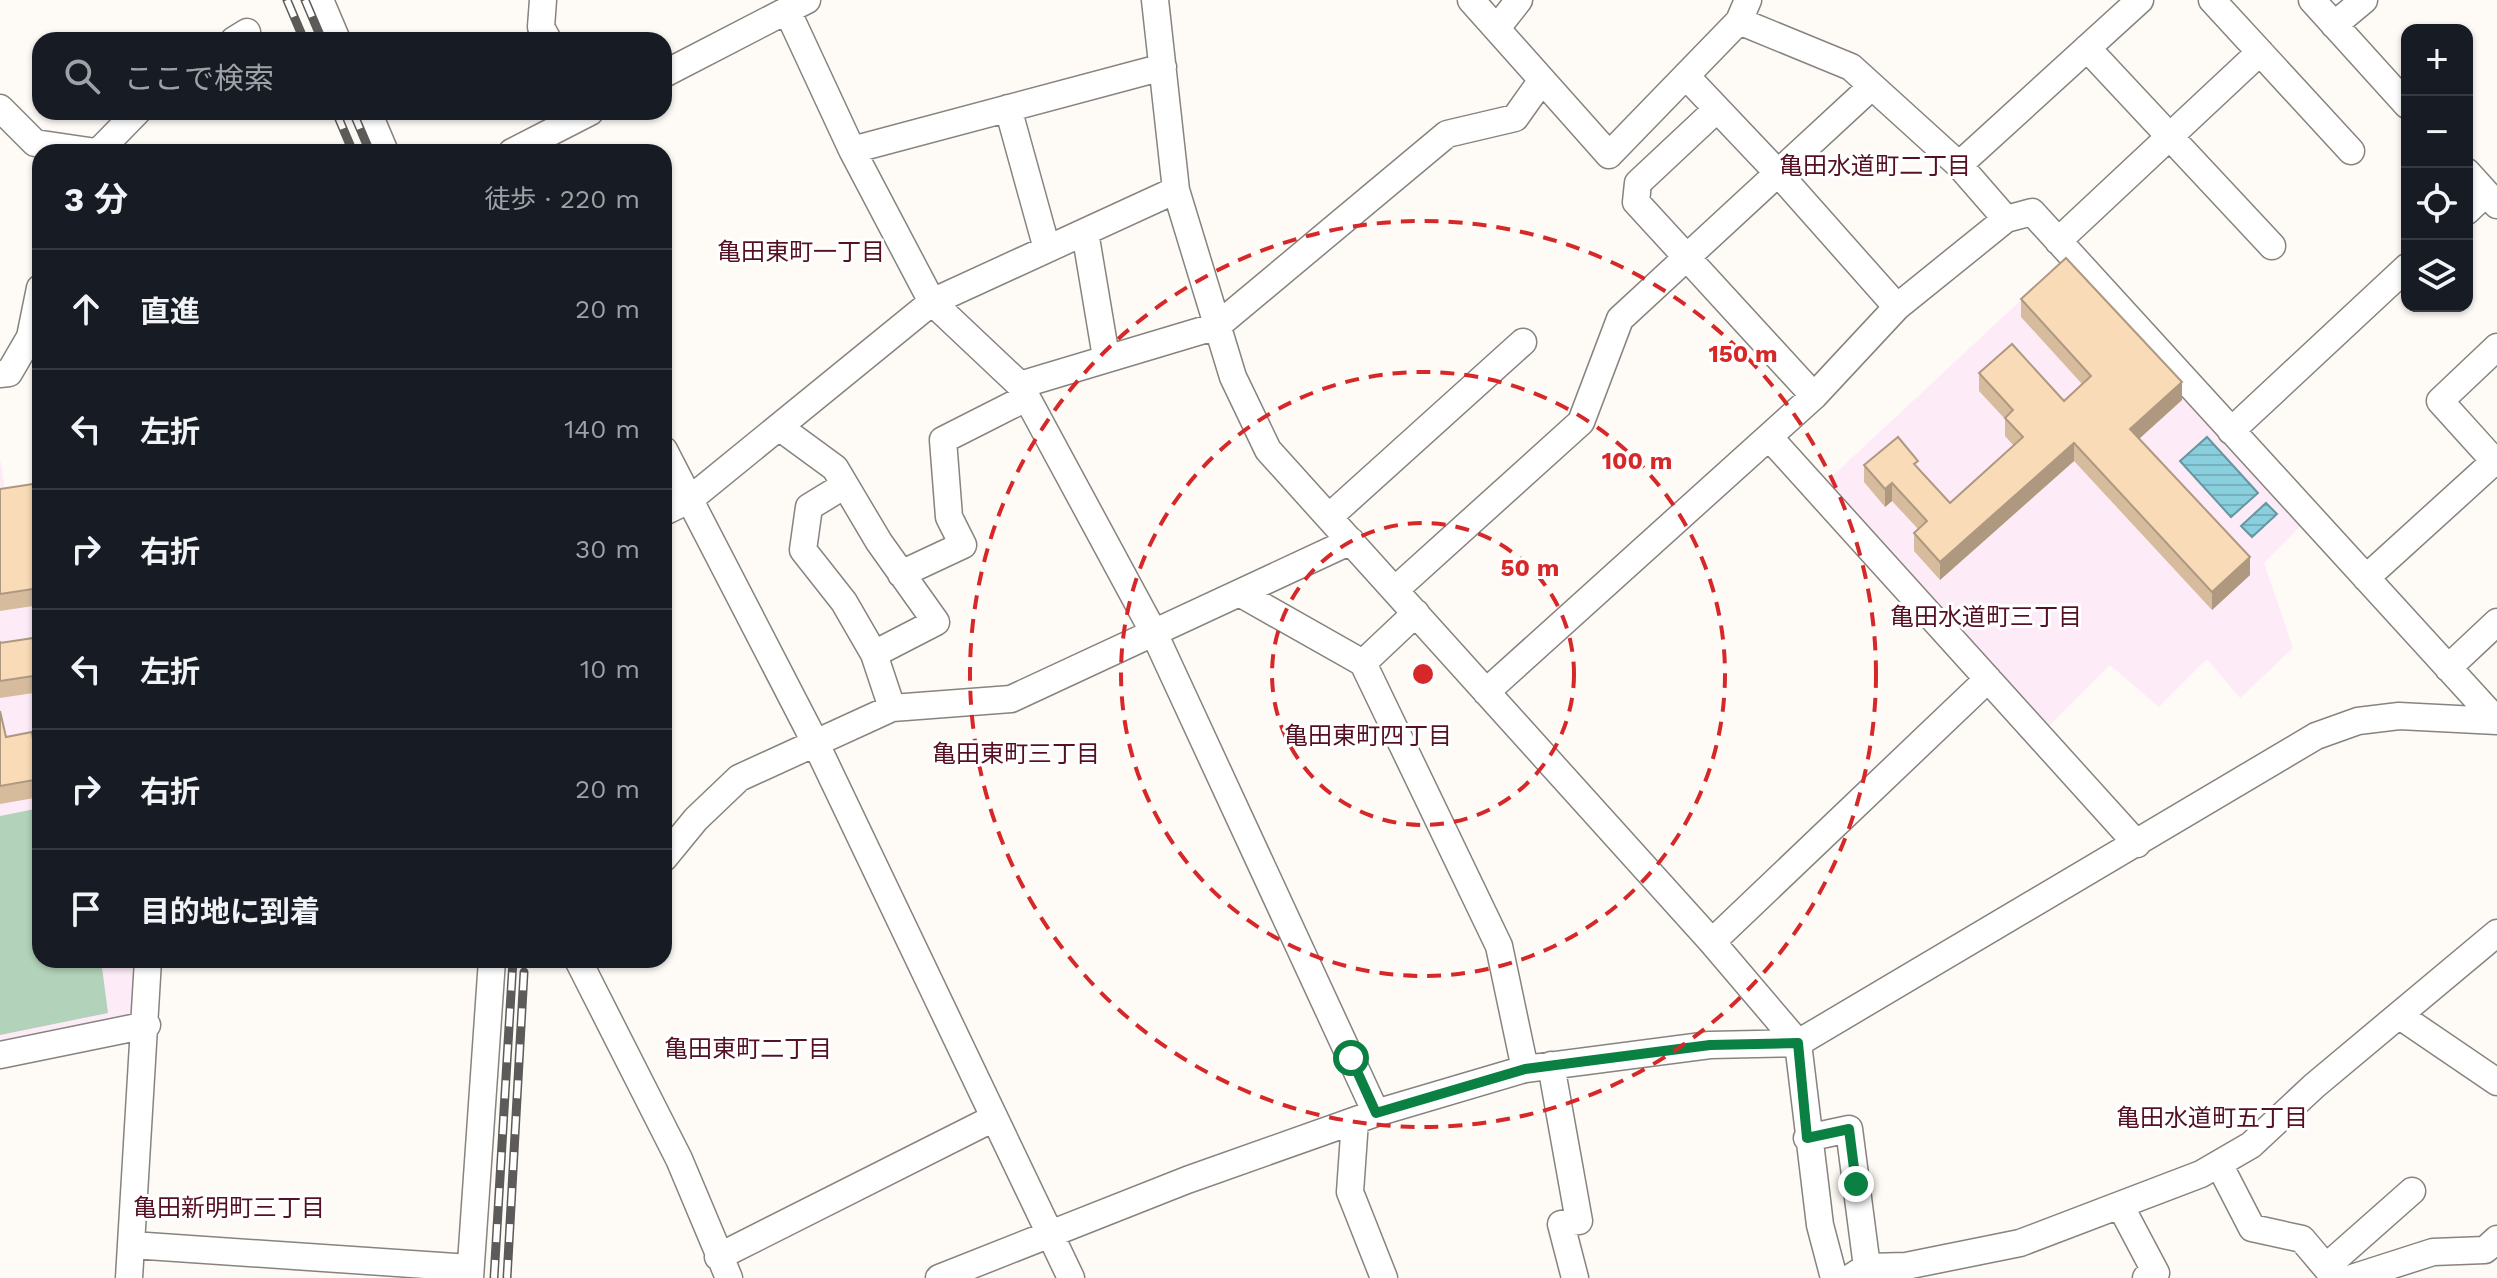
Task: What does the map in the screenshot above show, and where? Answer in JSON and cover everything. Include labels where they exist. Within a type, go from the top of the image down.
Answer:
[{"type":"street","points":[[320,0],[334,32]]},
{"type":"street","points":[[543,0],[541,27],[544,32]]},
{"type":"street","points":[[1155,0],[1176,190],[1233,377],[1268,450],[1712,942],[1798,1043],[1807,1138],[1820,1225],[1834,1278]]},
{"type":"street","points":[[1471,0],[1609,155],[1744,11],[1851,67],[1870,88],[1959,165],[2006,219]]},
{"type":"street","points":[[1497,28],[1519,0]]},
{"type":"street","points":[[1959,165],[2140,0]]},
{"type":"street","points":[[2212,0],[2351,151]]},
{"type":"street","points":[[2312,0],[2401,98]]},
{"type":"street","points":[[2334,25],[2364,0]]},
{"type":"street","points":[[672,70],[797,5],[852,150],[932,302],[1023,391],[1154,633],[1366,1117],[1350,1192],[1384,1278]]},
{"type":"street","points":[[2087,48],[2272,246]]},
{"type":"street","points":[[2058,241],[2260,52]]},
{"type":"street","points":[[852,150],[1163,67]]},
{"type":"street","points":[[1686,76],[1778,173],[1897,307]]},
{"type":"street","points":[[901,574],[963,545],[949,517],[943,440],[1023,391],[1106,357],[1217,326],[1447,134],[1515,118],[1542,80]]},
{"type":"street","points":[[1395,590],[1581,422],[1620,319],[1870,88]]},
{"type":"street","points":[[0,108],[35,143],[42,144]]},
{"type":"street","points":[[1008,108],[1047,249]]},
{"type":"street","points":[[1717,109],[1638,183],[1636,202],[1814,396]]},
{"type":"street","points":[[105,144],[129,120]]},
{"type":"street","points":[[371,120],[382,144]]},
{"type":"street","points":[[530,144],[573,120]]},
{"type":"street","points":[[2473,184],[2483,203]]},
{"type":"street","points":[[672,508],[689,500],[932,302],[1176,190]]},
{"type":"street","points":[[1486,692],[1814,396],[1897,307],[2006,219],[2032,212],[2497,721]]},
{"type":"street","points":[[1085,232],[1106,357]]},
{"type":"street","points":[[2231,431],[2401,273]]},
{"type":"street","points":[[0,374],[9,373],[32,338]]},
{"type":"street","points":[[1329,517],[1523,342]]},
{"type":"street","points":[[2366,578],[2496,461],[2440,401],[2497,347]]},
{"type":"street","points":[[779,427],[835,468],[901,574],[936,622],[874,654]]},
{"type":"street","points":[[1769,437],[2137,844]]},
{"type":"street","points":[[672,466],[816,744],[1071,1278]]},
{"type":"street","points":[[845,485],[809,507],[803,550],[844,602],[874,654],[892,708]]},
{"type":"street","points":[[672,848],[696,819],[739,778],[892,708],[1011,699],[1351,541]]},
{"type":"street","points":[[1241,594],[1363,663],[1499,946],[1538,1067],[1579,1221],[1561,1224],[1575,1278]]},
{"type":"street","points":[[1363,663],[1416,613]]},
{"type":"street","points":[[2448,668],[2497,622]]},
{"type":"street","points":[[1712,942],[1988,679]]},
{"type":"street","points":[[939,1278],[1187,1180],[1366,1117],[1538,1067],[1710,1045],[1798,1043],[2316,736],[2358,721],[2399,716],[2497,721]]},
{"type":"street","points":[[1807,1138],[1849,1129],[1858,1272],[1906,1266],[2020,1243],[2219,1164],[2251,1145],[2314,1086],[2400,1016],[2491,951]]},
{"type":"street","points":[[129,1278],[147,1025],[148,968]]},
{"type":"street","points":[[132,1245],[470,1273],[491,968]]},
{"type":"street","points":[[582,968],[679,1159],[724,1267],[994,1118]]},
{"type":"street","points":[[2400,1016],[2497,1082]]},
{"type":"street","points":[[0,1055],[147,1025]]},
{"type":"street","points":[[2219,1164],[2252,1228],[2302,1239],[2347,1275]]},
{"type":"street","points":[[2347,1275],[2412,1191]]},
{"type":"street","points":[[2120,1205],[2156,1273],[2146,1278]]},
{"type":"street","points":[[2347,1275],[2433,1252],[2485,1250],[2497,1239]]},
{"type":"shaded area","points":[[2063,261],[2307,520],[2264,563],[2293,648],[2240,698],[2207,659],[2159,707],[2110,665],[2045,730],[1826,482]]},
{"type":"shaded area","points":[[0,458],[6,497],[32,492],[32,968],[139,968],[136,1023],[0,1049]]},
{"type":"green space","points":[[32,810],[32,968],[102,968],[108,1013],[0,1035],[0,816]]},
{"type":"water","points":[[2207,437],[2258,493],[2231,517],[2180,461]]},
{"type":"water","points":[[2266,503],[2277,514],[2252,537],[2241,526]]},
{"type":"building","points":[[2066,258],[2182,382],[2130,429],[2250,557],[2212,592],[2074,443],[1940,562],[1914,533],[1927,521],[1892,483],[1885,489],[1864,465],[1898,437],[1918,461],[1914,464],[1950,503],[2023,437],[2005,418],[2013,410],[1979,373],[2012,344],[2064,401],[2091,376],[2021,299]]},
{"type":"building","points":[[32,484],[32,589],[0,594],[0,489]]},
{"type":"building","points":[[32,638],[32,676],[0,681],[0,643]]},
{"type":"building","points":[[0,711],[6,737],[32,732],[32,780],[0,786]]},
{"type":"railway","points":[[287,0],[301,32]]},
{"type":"railway","points":[[305,0],[319,32]]},
{"type":"railway","points":[[339,120],[350,144]]},
{"type":"railway","points":[[356,120],[367,144]]},
{"type":"railway","points":[[494,1278],[513,968]]},
{"type":"railway","points":[[507,1278],[524,972]]},
{"type":"district","name":"亀田水道町二丁目","points":[[1875,166]]},
{"type":"district","name":"亀田東町一丁目","points":[[801,252]]},
{"type":"district","name":"亀田水道町三丁目","points":[[1986,617]]},
{"type":"district","name":"亀田東町四丁目","points":[[1368,736]]},
{"type":"district","name":"亀田東町三丁目","points":[[1016,754]]},
{"type":"district","name":"亀田東町二丁目","points":[[748,1049]]},
{"type":"district","name":"亀田水道町五丁目","points":[[2212,1118]]},
{"type":"district","name":"亀田新明町三丁目","points":[[229,1208]]},
{"type":"route","points":[[1351,1058],[1376,1113],[1525,1069],[1710,1045],[1798,1043],[1807,1138],[1849,1129],[1856,1184]]}]
